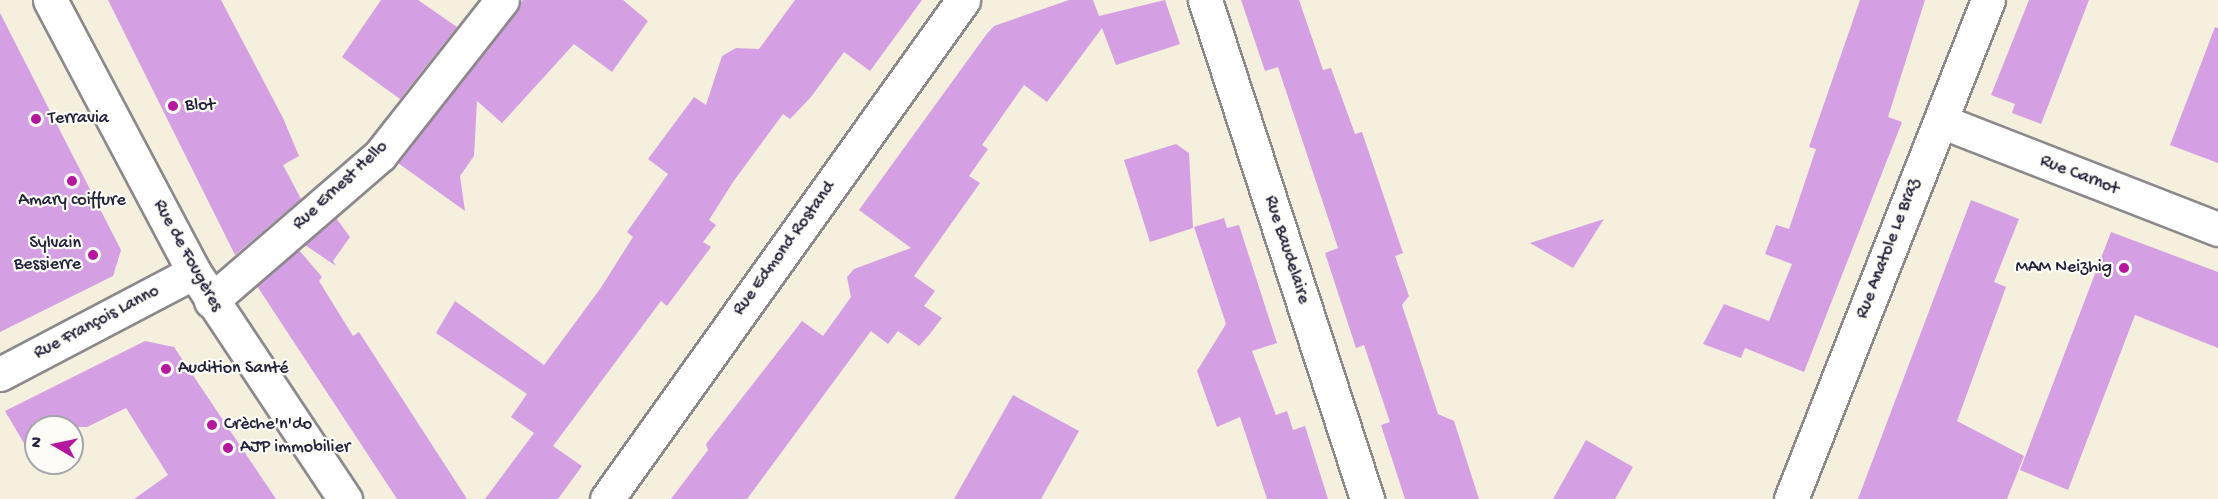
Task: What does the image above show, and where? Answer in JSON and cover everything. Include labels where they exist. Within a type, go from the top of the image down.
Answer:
[{"type":"street","name":"Rue de Fougères","points":[[50,0],[211,301],[345,499]]},
{"type":"street","name":"Rue Ernest Hello","points":[[211,301],[380,155],[502,0]]},
{"type":"street","name":"Rue Edmond Rostand","points":[[607,499],[963,0]]},
{"type":"street","name":"Rue Baudelaire","points":[[1205,0],[1367,499]]},
{"type":"street","name":"Rue Anatole Le Braz","points":[[1791,499],[1988,0]]},
{"type":"street","name":"Rue Carnot","points":[[1941,121],[2218,229]]},
{"type":"street","name":"Rue François Lanno","points":[[0,374],[194,272]]},
{"type":"building","points":[[108,0],[221,0],[283,118],[299,156],[283,165],[301,199],[235,255]]},
{"type":"building","points":[[381,0],[418,0],[457,27],[400,99],[342,57]]},
{"type":"building","points":[[523,0],[623,0],[648,21],[612,72],[574,44],[502,123],[477,101],[474,156],[460,176],[465,211],[398,163]]},
{"type":"building","points":[[795,0],[922,0],[870,71],[844,52],[811,97],[790,119],[783,114],[733,182],[709,220],[716,225],[703,242],[711,247],[667,306],[661,301],[553,446],[582,466],[558,499],[485,499],[534,433],[511,417],[527,394],[436,333],[455,301],[544,365],[600,289],[633,237],[627,232],[668,174],[648,159],[694,97],[706,105],[722,56],[736,48],[759,49]]},
{"type":"building","points":[[1069,0],[1093,0],[1099,16],[1165,0],[1180,44],[1116,65],[1102,28],[1047,102],[1024,85],[982,145],[988,149],[969,176],[980,183],[914,276],[935,291],[924,306],[942,318],[929,335],[919,346],[898,331],[888,344],[871,331],[747,499],[671,499],[708,450],[706,444],[802,321],[823,336],[851,297],[847,277],[854,269],[911,248],[859,210],[986,35],[994,26]]},
{"type":"building","points":[[1241,0],[1299,0],[1323,70],[1331,68],[1355,134],[1362,132],[1403,253],[1395,256],[1409,296],[1402,305],[1438,414],[1454,421],[1479,499],[1405,499],[1381,425],[1390,422],[1364,345],[1356,348],[1325,253],[1338,248],[1278,67],[1265,71]]},
{"type":"building","points":[[1860,0],[1925,0],[1888,117],[1902,122],[1804,372],[1745,348],[1741,358],[1703,344],[1724,304],[1769,321],[1792,264],[1765,254],[1776,225],[1789,229],[1816,149],[1809,147]]},
{"type":"building","points":[[2029,0],[2089,0],[2041,124],[2012,113],[2015,104],[1991,95]]},
{"type":"building","points":[[0,13],[121,250],[113,276],[0,332]]},
{"type":"building","points":[[2215,27],[2218,28],[2218,163],[2170,145]]},
{"type":"building","points":[[1176,144],[1189,153],[1193,228],[1150,242],[1124,160]]},
{"type":"building","points":[[1971,200],[2019,219],[1994,282],[2006,287],[1957,421],[2024,456],[2007,499],[1858,499]]},
{"type":"building","points":[[336,218],[350,237],[333,261],[336,266],[305,245]]},
{"type":"building","points":[[1224,218],[1227,228],[1239,225],[1277,343],[1252,351],[1276,415],[1287,411],[1293,430],[1305,426],[1328,499],[1267,499],[1240,417],[1217,427],[1197,371],[1226,324],[1194,227]]},
{"type":"building","points":[[1604,219],[1573,268],[1530,243]]},
{"type":"building","points":[[2111,232],[2218,272],[2218,348],[2135,315],[2068,490],[2020,470]]},
{"type":"building","points":[[299,250],[322,277],[319,281],[353,336],[359,332],[467,499],[397,499],[257,286]]},
{"type":"building","points":[[145,341],[174,347],[276,499],[134,499],[168,475],[126,408],[87,427],[84,427],[84,415],[24,415],[24,443],[5,411]]},
{"type":"building","points":[[1013,395],[1079,431],[1041,499],[954,499]]},
{"type":"building","points":[[1586,440],[1633,467],[1615,499],[1553,499]]},
{"type":"place","name":"Blot","points":[[173,106]]},
{"type":"place","name":"Terravia","points":[[36,119]]},
{"type":"place","name":"Amary coiffure","points":[[72,181]]},
{"type":"place","name":"Sylvain Bessierre","points":[[93,255]]},
{"type":"place","name":"MAM Neizhig","points":[[2124,268]]},
{"type":"place","name":"Audition Santé","points":[[166,369]]},
{"type":"place","name":"Crèche'n'do","points":[[212,425]]},
{"type":"place","name":"AJP immobilier","points":[[228,448]]}]
